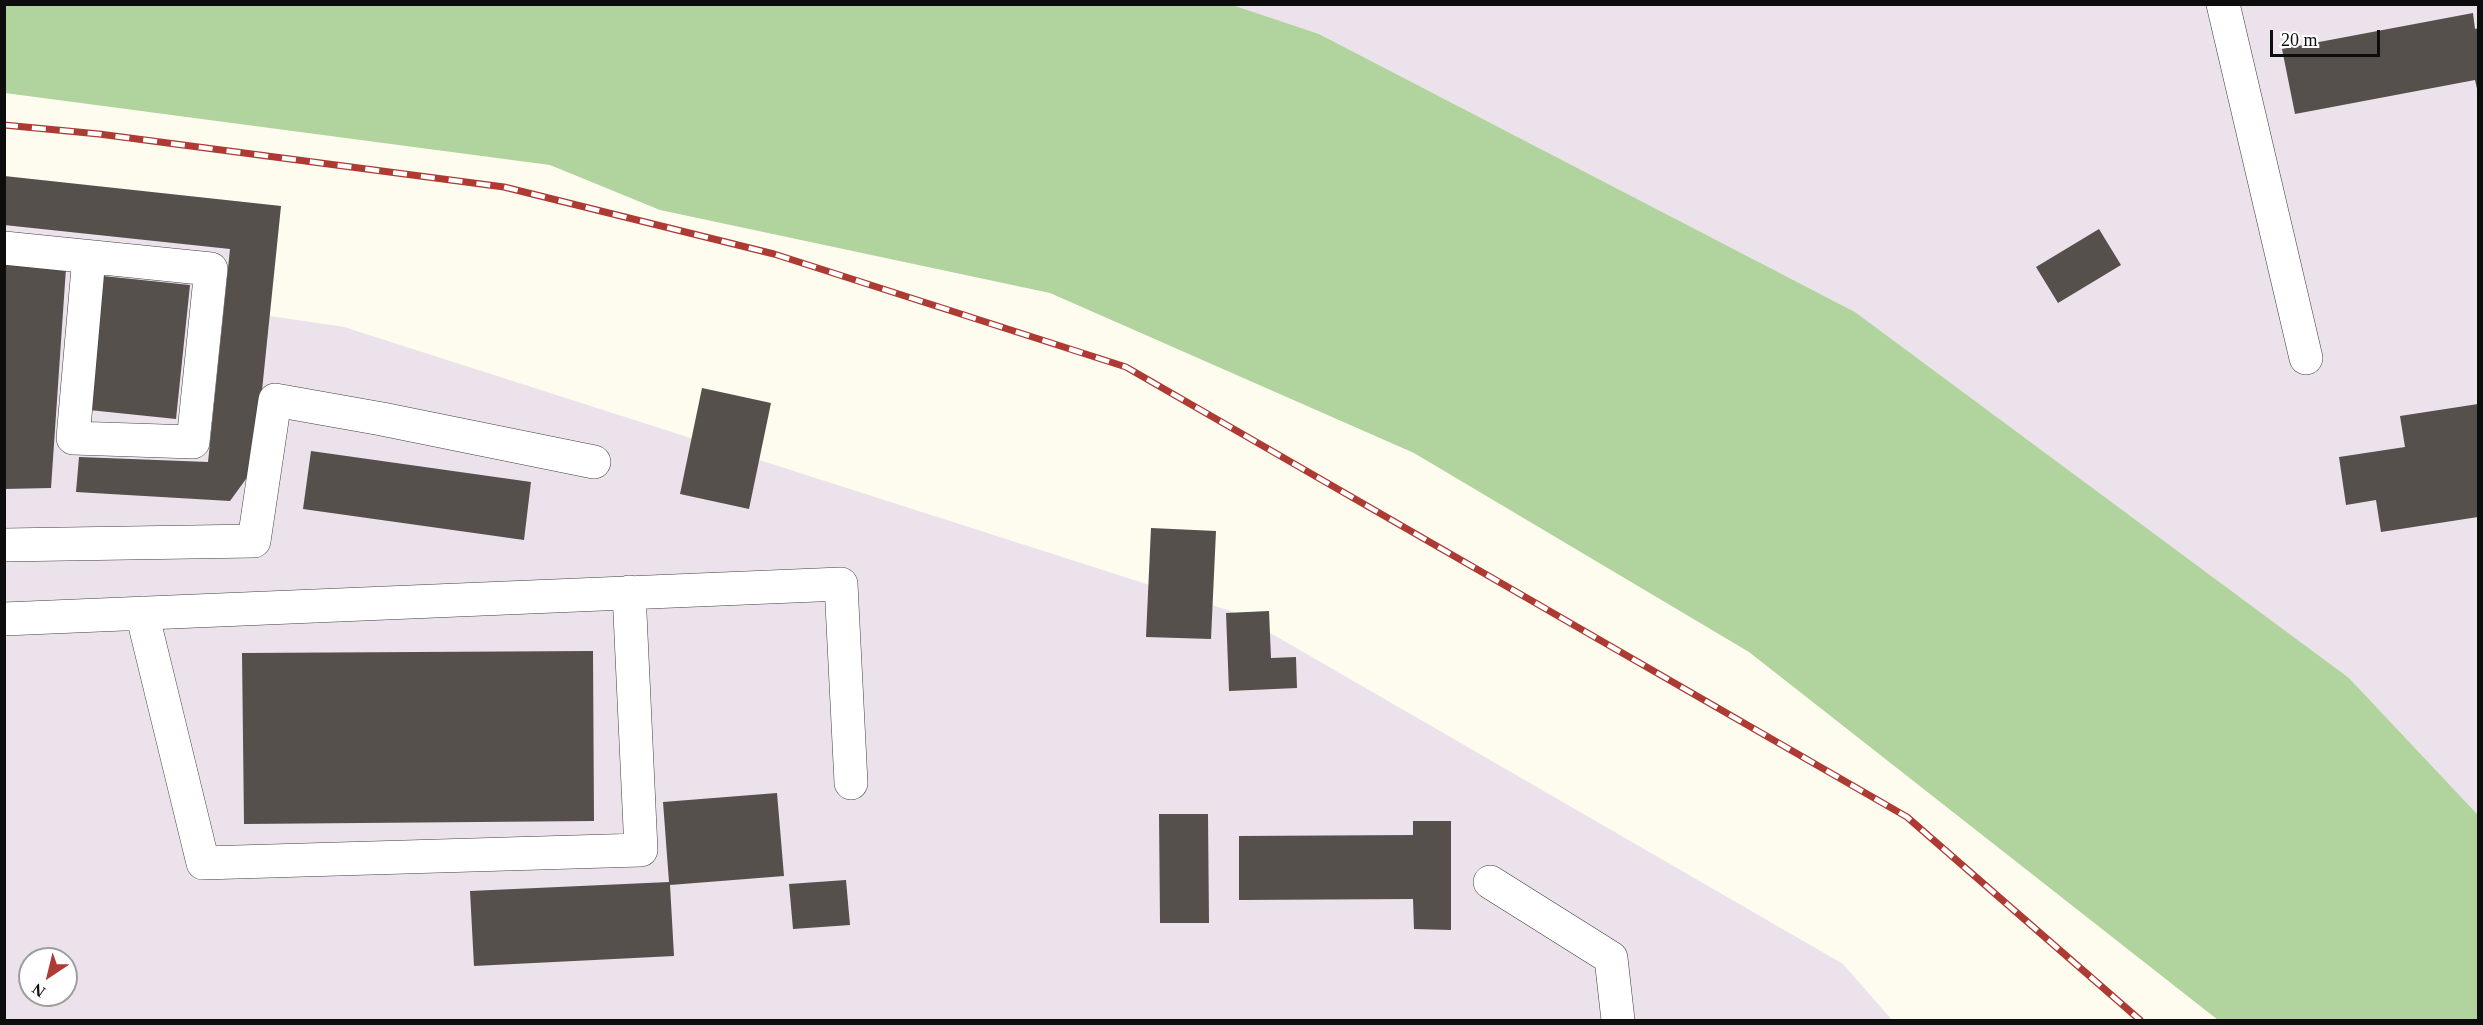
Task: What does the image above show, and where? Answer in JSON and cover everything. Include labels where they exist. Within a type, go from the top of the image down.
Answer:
[{"type":"lane","points":[[2223,4],[2306,358]]},
{"type":"lane","points":[[4,248],[88,256],[211,269],[194,442],[73,438],[88,256]]},
{"type":"lane","points":[[4,545],[254,541],[275,400],[594,462]]},
{"type":"lane","points":[[4,619],[841,584],[851,783]]},
{"type":"lane","points":[[142,613],[203,863],[641,850],[629,592]]},
{"type":"lane","points":[[1490,882],[1611,958],[1618,1020]]},
{"type":"shaded area","points":[[1229,5],[2478,5],[2478,815],[2349,678],[1855,312],[1319,34]]},
{"type":"shaded area","points":[[5,176],[281,206],[270,316],[344,327],[1234,612],[1843,964],[1892,1020],[5,1020]]},
{"type":"green space","points":[[5,4],[1229,4],[1319,34],[1855,312],[2349,678],[2478,815],[2478,1020],[2218,1020],[1749,652],[1414,453],[1050,293],[660,210],[550,165],[5,93]]},
{"type":"building","points":[[2473,13],[2475,29],[2478,28],[2478,93],[2475,80],[2295,114],[2282,49]]},
{"type":"building","points":[[4,176],[281,206],[254,468],[230,501],[76,492],[79,457],[208,462],[230,249],[4,225]]},
{"type":"building","points":[[2099,229],[2121,265],[2058,303],[2036,267]]},
{"type":"building","points":[[4,261],[66,268],[51,488],[4,489]]},
{"type":"building","points":[[103,276],[190,285],[176,419],[89,410]]},
{"type":"building","points":[[702,388],[771,403],[749,509],[680,494]]},
{"type":"building","points":[[2478,404],[2478,517],[2381,532],[2376,500],[2346,505],[2339,457],[2405,447],[2400,416]]},
{"type":"building","points":[[311,451],[531,482],[524,540],[303,509]]},
{"type":"building","points":[[1151,528],[1216,531],[1211,639],[1146,637]]},
{"type":"building","points":[[1269,611],[1271,658],[1296,657],[1297,688],[1229,691],[1226,613]]},
{"type":"building","points":[[593,651],[594,821],[244,824],[242,653]]},
{"type":"building","points":[[777,793],[784,876],[670,885],[674,956],[474,966],[470,891],[669,882],[663,802]]},
{"type":"building","points":[[1159,814],[1208,814],[1209,923],[1160,923]]},
{"type":"building","points":[[1413,821],[1451,821],[1451,930],[1414,929],[1413,899],[1239,900],[1239,836],[1413,835]]},
{"type":"building","points":[[846,880],[850,925],[793,929],[789,884]]},
{"type":"railway","points":[[4,125],[99,134],[504,187],[774,254],[1126,367],[1907,817],[2140,1020]]}]
